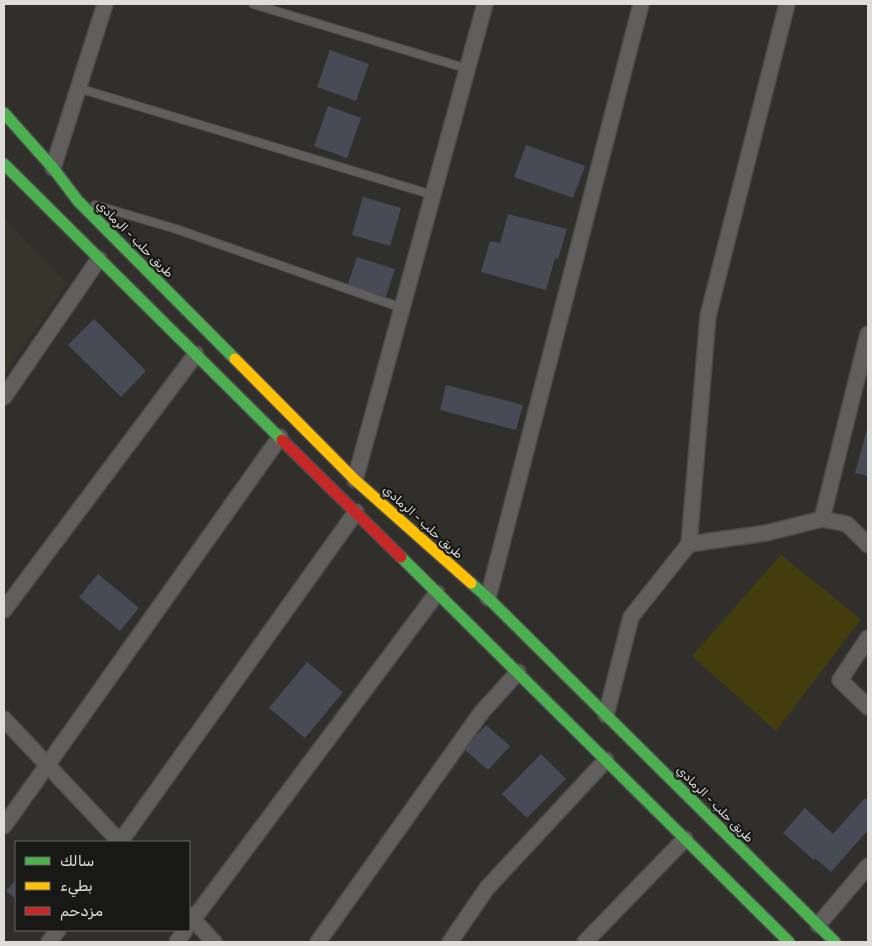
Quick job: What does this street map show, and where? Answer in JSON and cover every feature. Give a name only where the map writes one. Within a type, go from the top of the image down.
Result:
[{"type":"highway","name":"طريق حلب - الرمادي","points":[[4,113],[53,168],[78,201],[355,480],[488,598],[835,942]]},
{"type":"highway","points":[[4,164],[789,942]]},
{"type":"street","points":[[53,168],[104,4]]},
{"type":"street","points":[[355,480],[485,4]]},
{"type":"street","points":[[488,598],[641,4]]},
{"type":"street","points":[[606,715],[631,617],[689,544],[708,316],[787,4]]},
{"type":"street","points":[[4,397],[99,260]]},
{"type":"street","points":[[822,519],[868,334]]},
{"type":"street","points":[[4,610],[196,354]]},
{"type":"street","points":[[4,826],[280,437]]},
{"type":"street","points":[[121,841],[356,512]]},
{"type":"street","points":[[689,544],[766,533],[822,519],[846,524],[868,545]]},
{"type":"street","points":[[190,921],[437,593]]},
{"type":"street","points":[[868,638],[840,680],[868,707]]},
{"type":"street","points":[[318,942],[481,713],[518,672]]},
{"type":"street","points":[[4,719],[119,841]]},
{"type":"street","points":[[450,942],[487,888],[606,760]]},
{"type":"street","points":[[585,942],[685,839]]},
{"type":"street","points":[[818,925],[868,866]]},
{"type":"street","points":[[190,923],[214,942]]},
{"type":"street","points":[[49,942],[57,931]]},
{"type":"street","points":[[177,942],[184,931]]},
{"type":"lane","points":[[253,4],[468,69]]},
{"type":"lane","points":[[78,88],[433,195]]},
{"type":"lane","points":[[78,201],[176,229],[402,308]]},
{"type":"shaded area","points":[[4,218],[67,284],[4,374]]},
{"type":"shaded area","points":[[781,555],[861,619],[776,731],[692,656]]},
{"type":"building","points":[[330,50],[369,64],[356,101],[317,87]]},
{"type":"building","points":[[328,106],[361,118],[347,158],[314,146]]},
{"type":"building","points":[[526,145],[585,166],[573,198],[514,177]]},
{"type":"building","points":[[363,197],[401,208],[390,246],[352,235]]},
{"type":"building","points":[[508,214],[567,229],[558,259],[555,258],[546,290],[481,272],[490,241],[500,243]]},
{"type":"building","points":[[357,257],[395,269],[385,299],[347,287]]},
{"type":"building","points":[[94,319],[146,371],[121,397],[68,345]]},
{"type":"building","points":[[446,385],[523,405],[516,430],[440,410]]},
{"type":"building","points":[[868,426],[868,476],[855,473]]},
{"type":"building","points":[[98,574],[139,608],[120,631],[79,597]]},
{"type":"building","points":[[307,662],[343,692],[305,738],[269,708]]},
{"type":"building","points":[[486,725],[510,746],[488,770],[464,749]]},
{"type":"building","points":[[541,754],[566,779],[527,818],[502,794]]},
{"type":"building","points":[[865,798],[868,801],[868,830],[831,872],[783,833],[805,808],[833,834]]},
{"type":"building","points":[[15,881],[15,898],[6,891]]},
{"type":"traffic: fast","points":[[4,113],[53,168],[78,201],[235,359]]},
{"type":"traffic: fast","points":[[4,164],[282,440]]},
{"type":"traffic: fast","points":[[401,557],[789,942]]},
{"type":"traffic: fast","points":[[471,583],[835,942]]},
{"type":"traffic: slow","points":[[235,359],[355,480],[471,583]]},
{"type":"traffic: jam","points":[[282,440],[401,557]]}]
